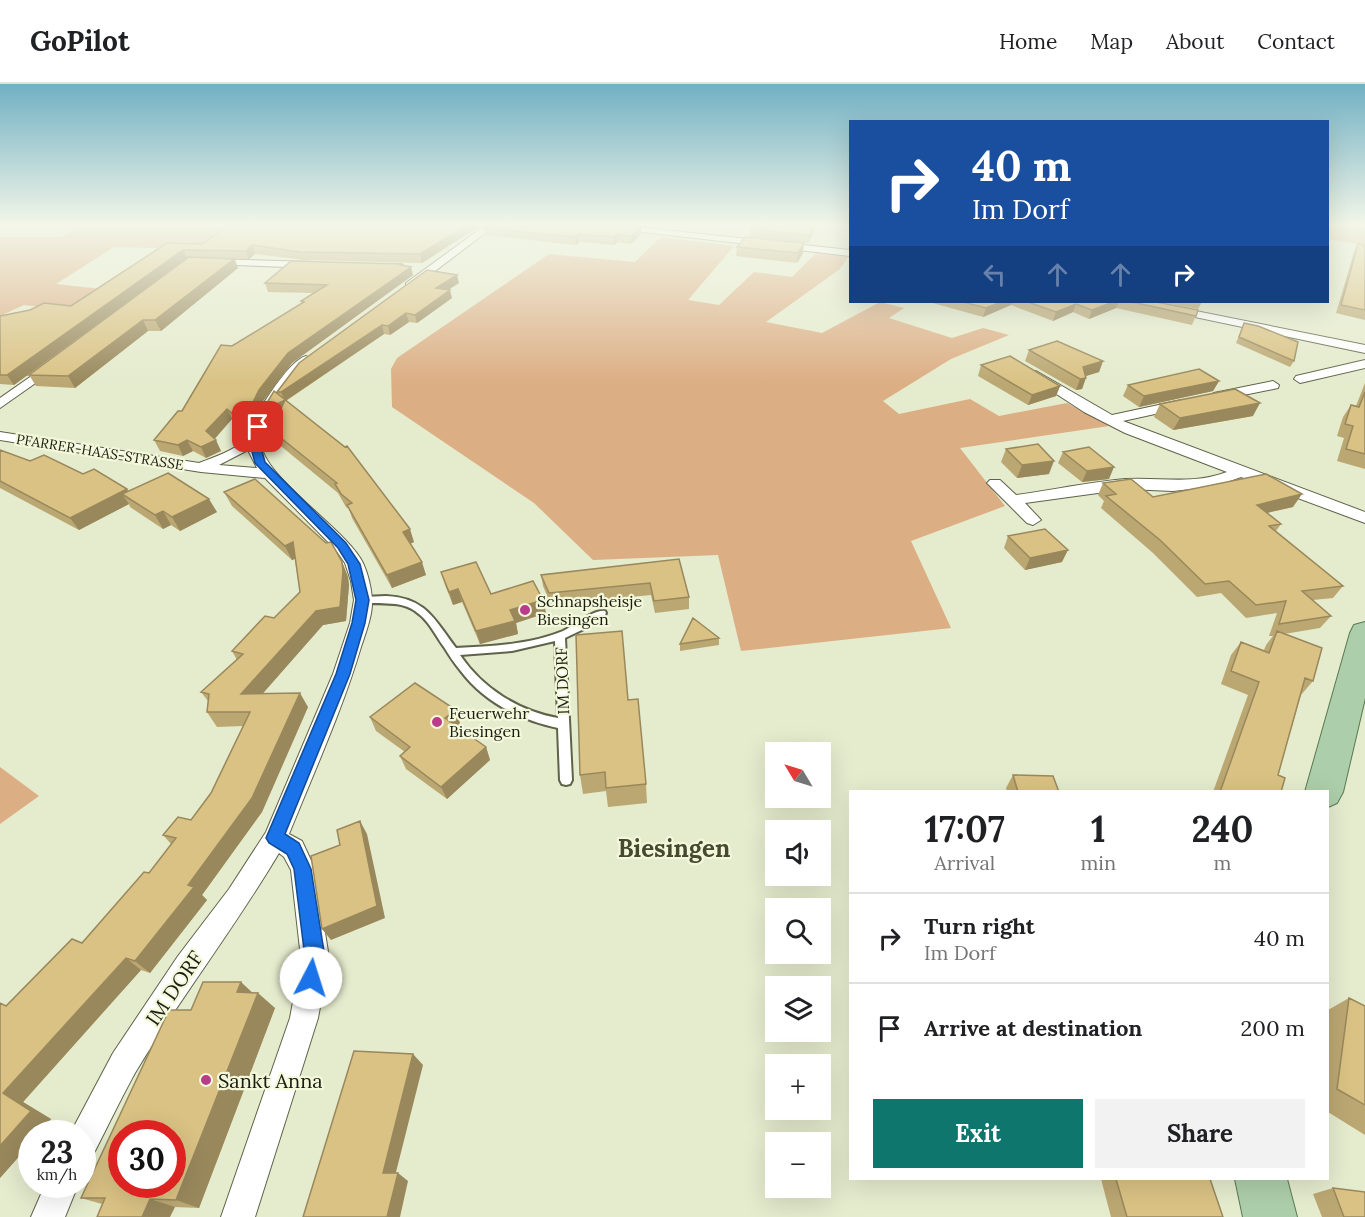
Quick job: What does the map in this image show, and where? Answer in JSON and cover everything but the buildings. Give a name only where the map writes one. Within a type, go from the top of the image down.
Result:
[{"type":"main road","points":[[1325,790],[1365,633]]},
{"type":"main road","points":[[1261,1180],[1270,1217]]},
{"type":"street","points":[[397,294],[420,277]]},
{"type":"street","points":[[1143,303],[1365,349]]},
{"type":"street","points":[[254,440],[258,427],[287,378],[319,351]]},
{"type":"street","points":[[0,404],[67,354]]},
{"type":"street","points":[[1300,379],[1365,364]]},
{"type":"street","points":[[1025,368],[1109,420],[1365,518]]},
{"type":"street","points":[[1109,420],[1273,385]]},
{"type":"street","name":"PFARRER-HAAS-STRASSE","points":[[0,436],[201,468],[269,474]]},
{"type":"street","name":"PFARRER-HAAS-STRASSE","points":[[201,468],[230,455],[254,440]]},
{"type":"street","name":"IM DORF","points":[[95,1120],[124,1064],[188,966],[238,898],[275,838],[343,674],[359,623],[363,600],[354,564],[342,546],[260,463],[254,440]]},
{"type":"street","points":[[1014,500],[1127,484],[1173,486],[1216,481],[1240,472]]},
{"type":"street","points":[[995,483],[1033,520]]},
{"type":"street","points":[[238,1217],[304,1017],[315,958],[303,869],[293,849],[275,838]]},
{"type":"street","points":[[48,1217],[56,1198]]},
{"type":"lane","name":"IM DORF","points":[[363,600],[385,598],[406,601],[422,610],[466,672],[514,711],[537,720],[563,724]]},
{"type":"lane","name":"IM DORF","points":[[453,652],[532,645],[560,638],[586,625],[601,613]]},
{"type":"lane","name":"IM DORF","points":[[560,638],[566,780]]},
{"type":"shaded area","points":[[0,277],[67,277],[56,284],[138,293],[109,314],[24,305],[0,316]]},
{"type":"shaded area","points":[[516,277],[708,277],[688,300],[719,305],[749,277],[829,277],[766,322],[822,333],[878,303],[884,303],[904,308],[889,318],[952,338],[983,328],[1009,335],[951,359],[883,401],[899,414],[970,399],[999,416],[1067,403],[1109,426],[960,448],[1005,506],[911,541],[951,628],[741,651],[718,555],[593,560],[534,503],[392,407],[391,369],[397,358]]},
{"type":"shaded area","points":[[0,767],[39,796],[0,824]]},
{"type":"place","name":"Schnapsheisje Biesingen","points":[[525,610]]},
{"type":"place","name":"Feuerwehr Biesingen","points":[[437,722]]},
{"type":"place","name":"Sankt Anna","points":[[206,1080]]},
{"type":"district","name":"Biesingen","points":[[674,848]]},
{"type":"route","points":[[258,427],[254,440],[260,463],[342,546],[354,564],[363,600],[359,623],[343,674],[275,838],[293,849],[303,869],[315,958],[311,978]]}]
